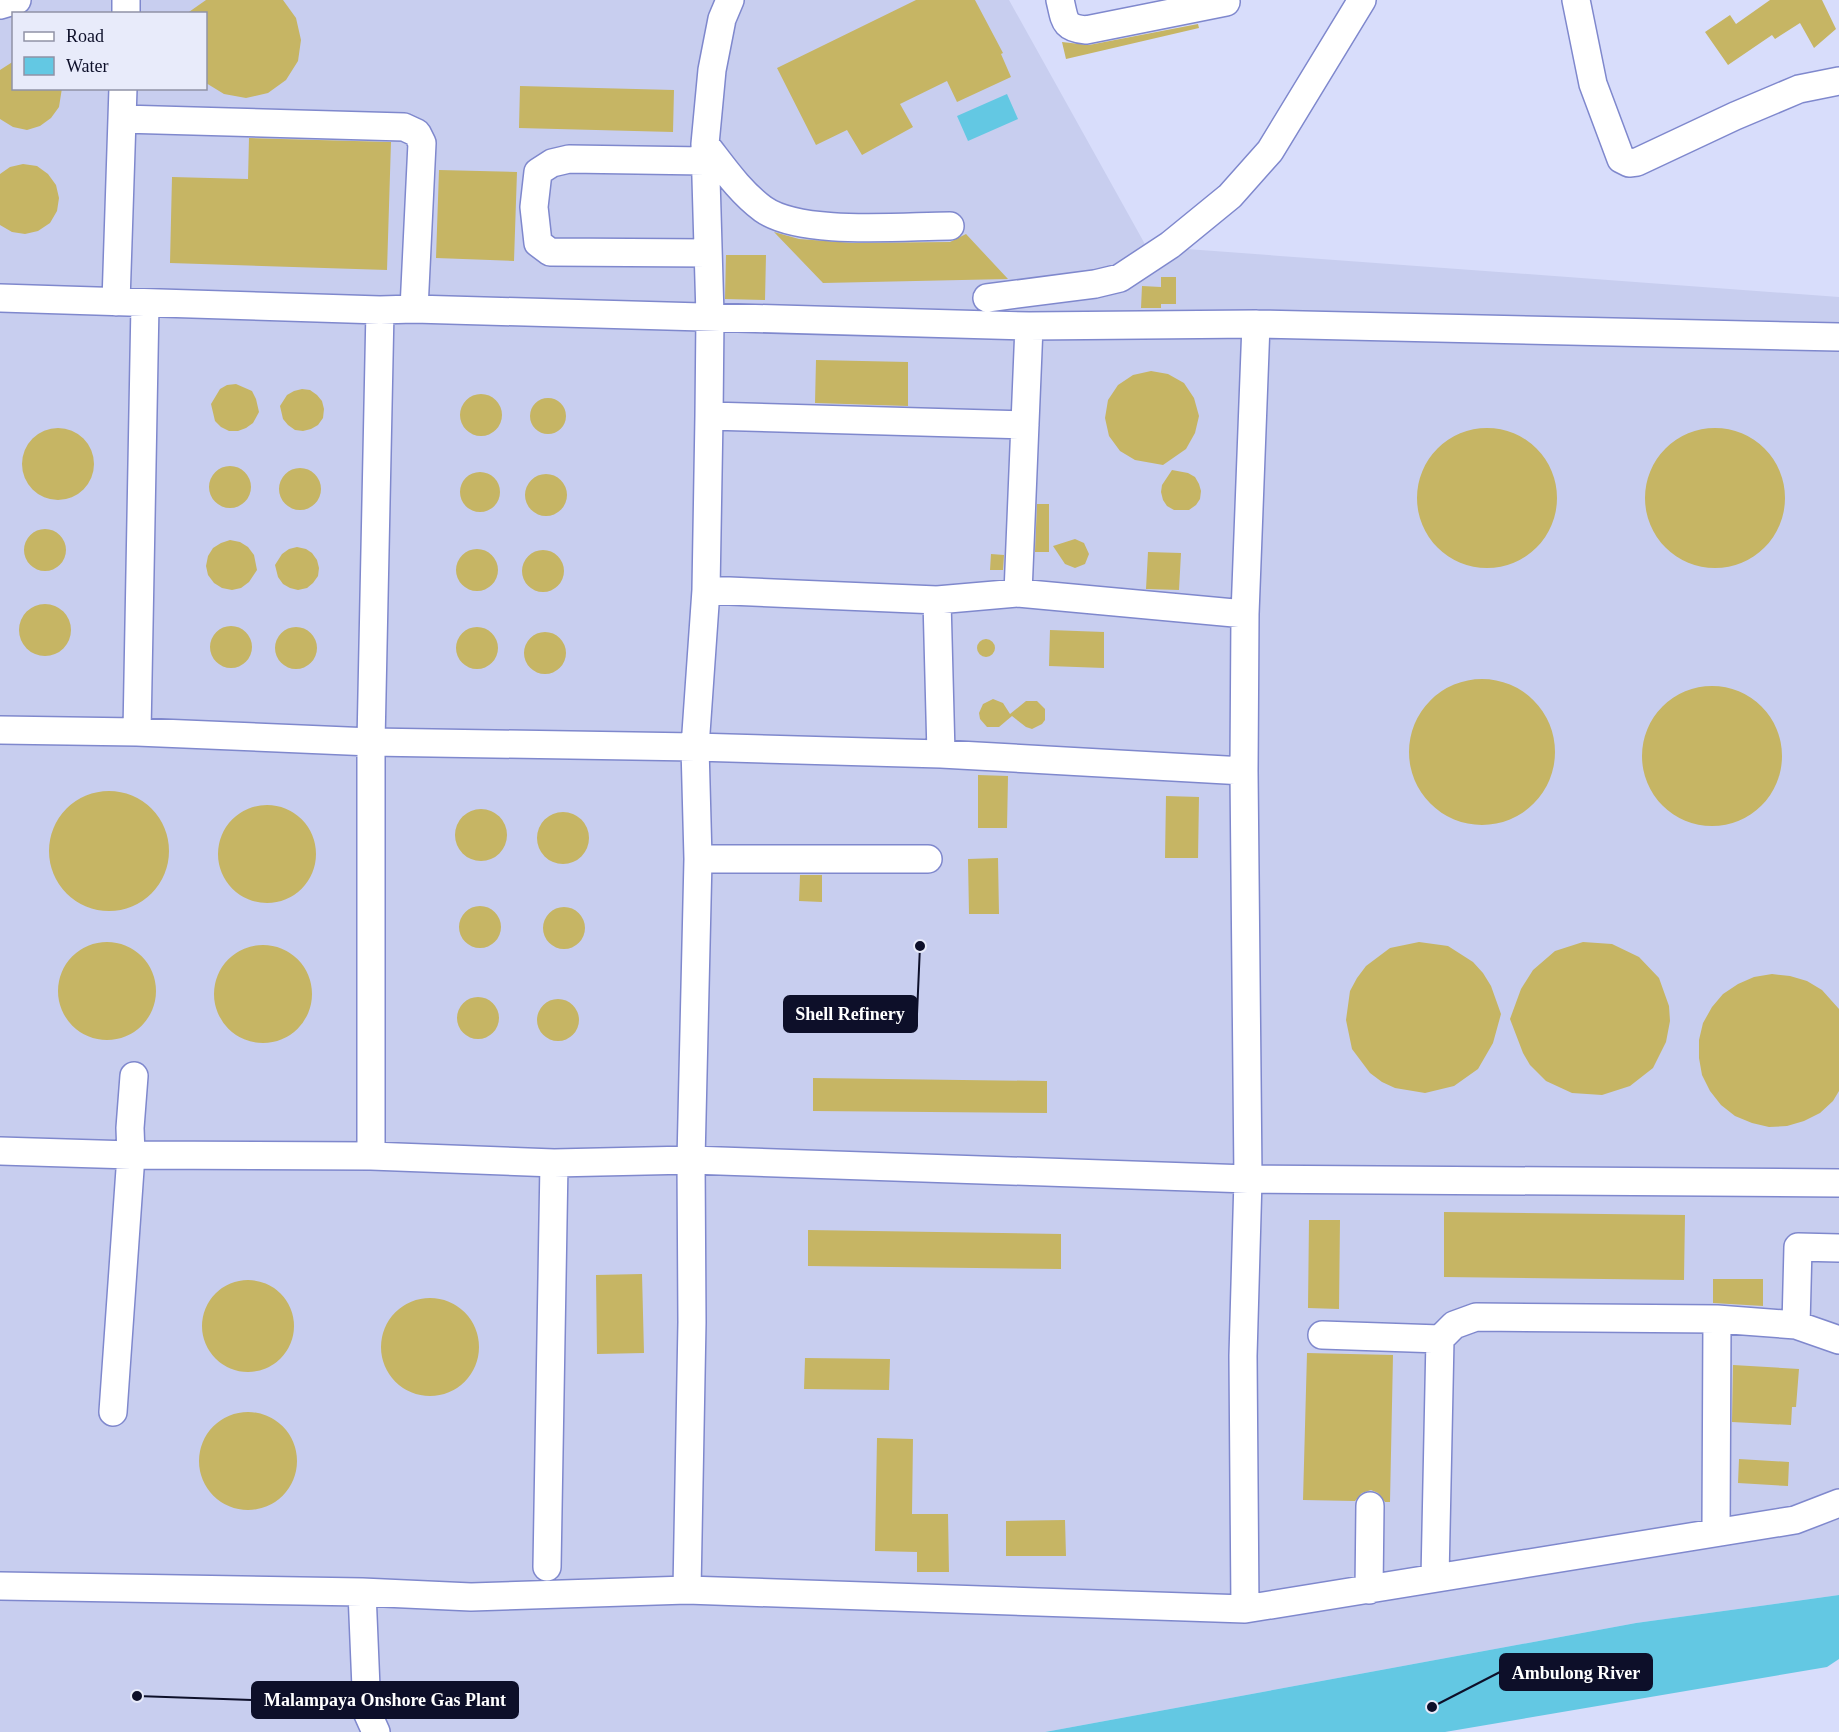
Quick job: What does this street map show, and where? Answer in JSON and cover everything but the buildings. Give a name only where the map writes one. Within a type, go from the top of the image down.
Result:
[{"type":"lane","points":[[0,5],[17,0]]},
{"type":"lane","points":[[687,1590],[692,1322],[691,1160],[698,859],[695,747],[706,590],[709,416],[710,316],[705,152],[712,70],[722,19],[730,0]]},
{"type":"lane","points":[[1060,0],[1065,23],[1071,29],[1086,30],[1226,2]]},
{"type":"lane","points":[[987,298],[1095,284],[1120,278],[1170,245],[1230,196],[1270,151],[1362,0]]},
{"type":"lane","points":[[1576,0],[1593,84],[1621,159],[1629,163],[1637,162],[1734,116],[1799,89],[1839,81]]},
{"type":"lane","points":[[116,302],[123,90]]},
{"type":"lane","points":[[122,119],[404,127],[417,132],[422,143],[414,309]]},
{"type":"lane","points":[[708,253],[550,252],[538,243],[534,207],[538,172],[552,163],[569,159],[705,152],[738,187],[765,210],[787,221],[825,227],[950,226]]},
{"type":"lane","points":[[0,298],[145,304],[710,316],[1029,326],[1256,324],[1839,337]]},
{"type":"lane","points":[[137,732],[145,304]]},
{"type":"lane","points":[[371,1156],[371,742],[380,310]]},
{"type":"lane","points":[[1245,1610],[1244,1356],[1248,1179],[1244,771],[1245,614],[1256,324]]},
{"type":"lane","points":[[1018,593],[1029,326]]},
{"type":"lane","points":[[709,416],[1025,425]]},
{"type":"lane","points":[[706,590],[937,600],[1018,593],[1245,614]]},
{"type":"lane","points":[[937,600],[941,754]]},
{"type":"lane","points":[[0,730],[137,732],[371,742],[695,747],[941,754],[1244,771]]},
{"type":"lane","points":[[698,859],[928,859]]},
{"type":"lane","points":[[113,1412],[131,1155],[130,1128],[134,1076]]},
{"type":"lane","points":[[0,1151],[131,1155],[371,1156],[554,1163],[691,1160],[1248,1179],[1839,1183]]},
{"type":"lane","points":[[548,1567],[554,1163]]},
{"type":"lane","points":[[1797,1325],[1798,1247],[1839,1248]]},
{"type":"lane","points":[[1435,1578],[1440,1340],[1454,1325],[1476,1317],[1717,1319],[1797,1325],[1839,1340]]},
{"type":"lane","points":[[1716,1532],[1717,1319]]},
{"type":"lane","points":[[1322,1335],[1440,1340]]},
{"type":"lane","points":[[0,1586],[362,1592],[471,1598],[687,1590],[1245,1610],[1795,1520],[1839,1503]]},
{"type":"lane","points":[[1369,1590],[1370,1506]]},
{"type":"lane","points":[[362,1592],[367,1712],[376,1732]]},
{"type":"shaded area","points":[[0,0],[1009,0],[1146,246],[1839,297],[1839,1595],[1636,1623],[1045,1732],[0,1732]]},
{"type":"water","points":[[1007,94],[1018,119],[968,141],[957,116]]},
{"type":"water","points":[[1839,1595],[1839,1659],[1827,1667],[1445,1732],[1045,1732],[1636,1623]]},
{"type":"place","name":"Shell Refinery","points":[[920,946]]},
{"type":"place","name":"Malampaya Onshore Gas Plant","points":[[137,1696]]},
{"type":"place","name":"Ambulong River","points":[[1432,1707]]}]
